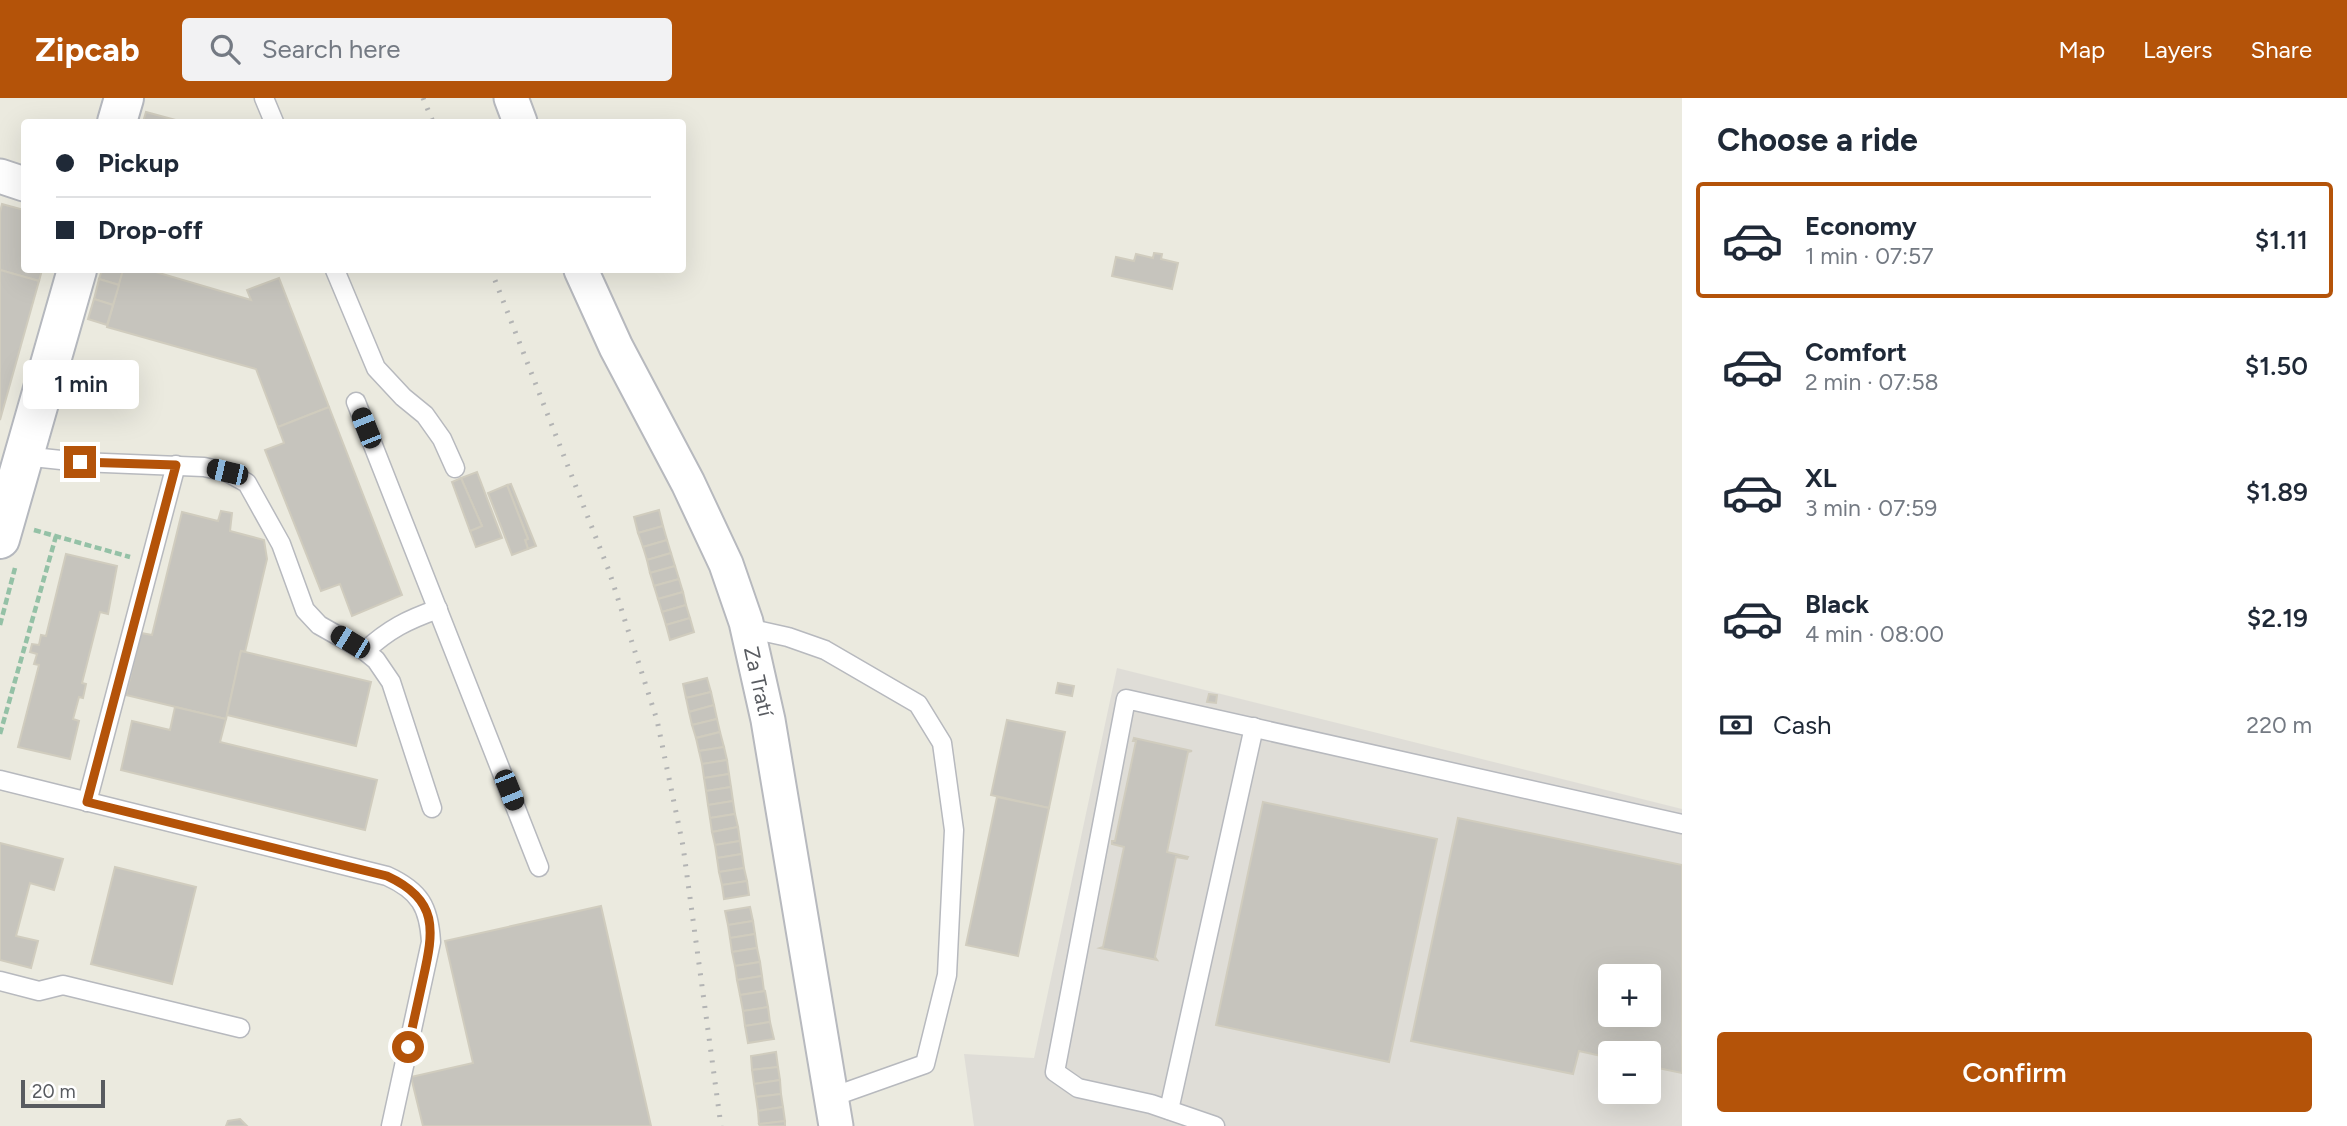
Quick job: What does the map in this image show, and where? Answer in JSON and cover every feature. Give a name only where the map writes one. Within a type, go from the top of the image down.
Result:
[{"type":"street","points":[[118,119],[124,98]]},
{"type":"street","points":[[511,98],[519,119]]},
{"type":"street","points":[[0,176],[21,183]]},
{"type":"street","points":[[14,544],[23,456],[76,273]]},
{"type":"street","name":"Za Tratí","points":[[582,273],[616,347],[688,483],[726,564],[747,628],[768,720],[834,1111]]},
{"type":"lane","points":[[264,98],[273,119]]},
{"type":"lane","points":[[336,273],[376,368],[403,397],[425,415],[442,439],[455,468]]},
{"type":"lane","points":[[356,402],[539,867]]},
{"type":"lane","points":[[23,456],[80,462],[204,467],[227,472],[247,483],[281,544],[305,610],[319,625],[376,660],[391,682],[432,808]]},
{"type":"lane","points":[[87,802],[176,465]]},
{"type":"lane","points":[[365,651],[404,621],[438,609]]},
{"type":"lane","points":[[747,628],[825,649],[918,704],[942,743],[954,830],[947,975],[925,1064],[834,1111]]},
{"type":"lane","points":[[1216,1126],[1151,1104],[1078,1088],[1055,1072],[1126,699],[1682,824]]},
{"type":"lane","points":[[1169,1110],[1254,727]]},
{"type":"lane","points":[[0,780],[387,876],[405,884],[422,901],[430,919],[431,943],[391,1126]]},
{"type":"lane","points":[[0,981],[39,991],[63,985],[240,1028]]},
{"type":"path","points":[[0,734],[56,536]]},
{"type":"path","points":[[0,625],[14,544],[56,536],[88,543],[150,563]]},
{"type":"shaded area","points":[[1117,668],[1682,809],[1682,1126],[974,1126],[964,1054],[1034,1058]]},
{"type":"building","points":[[146,112],[172,119],[144,119]]},
{"type":"building","points":[[2,204],[21,209],[21,273],[41,273],[39,281],[0,270]]},
{"type":"building","points":[[1154,253],[1162,254],[1161,259],[1178,263],[1172,289],[1112,276],[1116,257],[1134,261],[1136,254],[1153,258]]},
{"type":"building","points":[[0,270],[39,281],[0,420]]},
{"type":"building","points":[[101,273],[122,273],[119,285],[99,279]]},
{"type":"building","points":[[122,273],[159,273],[251,300],[247,290],[279,278],[329,407],[278,427],[256,369],[107,327]]},
{"type":"building","points":[[99,279],[119,285],[113,305],[94,299]]},
{"type":"building","points":[[94,299],[113,305],[107,325],[88,319]]},
{"type":"building","points":[[329,407],[402,595],[352,616],[340,584],[321,591],[265,450],[284,443],[278,427]]},
{"type":"building","points":[[477,472],[502,538],[476,547],[470,531],[482,526],[461,478]]},
{"type":"building","points":[[461,478],[482,526],[470,531],[452,482]]},
{"type":"building","points":[[511,484],[536,546],[528,549],[525,540],[528,539],[507,485]]},
{"type":"building","points":[[507,485],[528,539],[525,540],[528,549],[512,555],[488,493]]},
{"type":"building","points":[[659,510],[663,526],[638,533],[634,517]]},
{"type":"building","points":[[221,511],[232,513],[230,531],[264,540],[267,559],[245,652],[241,651],[226,719],[126,695],[141,633],[152,635],[182,512],[218,521]]},
{"type":"building","points":[[663,526],[667,540],[643,547],[638,533]]},
{"type":"building","points":[[667,540],[671,553],[647,560],[643,547]]},
{"type":"building","points":[[671,553],[675,566],[650,573],[647,560]]},
{"type":"building","points":[[66,554],[117,566],[108,614],[100,612],[82,683],[86,684],[83,698],[79,697],[73,719],[79,721],[70,759],[18,747],[39,665],[34,664],[37,654],[30,652],[32,644],[39,645],[41,635],[46,636]]},
{"type":"building","points":[[675,566],[679,579],[654,586],[650,573]]},
{"type":"building","points":[[679,579],[683,592],[658,599],[654,586]]},
{"type":"building","points":[[683,592],[686,605],[662,612],[658,599]]},
{"type":"building","points":[[686,605],[690,618],[666,625],[662,612]]},
{"type":"building","points":[[690,618],[694,632],[670,640],[666,625]]},
{"type":"building","points":[[241,651],[371,682],[356,746],[227,715]]},
{"type":"building","points":[[707,678],[711,692],[686,698],[683,684]]},
{"type":"building","points":[[1058,683],[1074,686],[1072,696],[1056,693]]},
{"type":"building","points":[[711,692],[714,705],[689,712],[686,698]]},
{"type":"building","points":[[1209,694],[1217,695],[1216,703],[1207,702]]},
{"type":"building","points":[[714,705],[717,719],[692,725],[689,712]]},
{"type":"building","points":[[175,707],[226,719],[220,742],[377,780],[365,830],[121,770],[132,721],[170,730]]},
{"type":"building","points":[[717,719],[720,732],[696,738],[692,725]]},
{"type":"building","points":[[1007,720],[1065,732],[1049,808],[991,795]]},
{"type":"building","points":[[720,732],[724,747],[699,751],[696,738]]},
{"type":"building","points":[[1134,738],[1192,751],[1188,752],[1167,852],[1188,857],[1176,857],[1155,957],[1157,960],[1100,948],[1103,947],[1124,847],[1112,844],[1112,841],[1115,841],[1136,741],[1133,741]]},
{"type":"building","points":[[724,747],[727,760],[702,764],[699,751]]},
{"type":"building","points":[[727,760],[729,774],[704,778],[702,764]]},
{"type":"building","points":[[729,774],[731,787],[706,791],[704,778]]},
{"type":"building","points":[[731,787],[733,801],[708,805],[706,791]]},
{"type":"building","points":[[997,797],[1049,808],[1018,956],[966,945]]},
{"type":"building","points":[[733,801],[735,814],[710,818],[708,805]]},
{"type":"building","points":[[1263,802],[1437,839],[1389,1062],[1216,1025]]},
{"type":"building","points":[[735,814],[738,827],[712,832],[710,818]]},
{"type":"building","points":[[1458,818],[1682,865],[1682,1073],[1661,1069],[1661,1041],[1598,1041],[1598,1055],[1579,1051],[1573,1074],[1411,1041]]},
{"type":"building","points":[[738,827],[740,841],[715,845],[712,832]]},
{"type":"building","points":[[740,841],[742,854],[717,858],[715,845]]},
{"type":"building","points":[[0,843],[63,859],[54,890],[30,883],[16,936],[38,941],[31,968],[0,960]]},
{"type":"building","points":[[742,854],[744,868],[719,872],[717,858]]},
{"type":"building","points":[[115,867],[196,887],[172,984],[91,964]]},
{"type":"building","points":[[744,868],[747,881],[722,885],[719,872]]},
{"type":"building","points":[[747,881],[749,895],[724,899],[722,885]]},
{"type":"building","points":[[601,906],[651,1126],[423,1126],[411,1077],[473,1063],[445,941]]},
{"type":"building","points":[[750,907],[753,921],[728,925],[725,911]]},
{"type":"building","points":[[753,921],[755,934],[730,938],[728,925]]},
{"type":"building","points":[[755,934],[757,948],[732,952],[730,938]]},
{"type":"building","points":[[757,948],[760,962],[735,966],[732,952]]},
{"type":"building","points":[[760,962],[762,976],[737,980],[735,966]]},
{"type":"building","points":[[762,976],[764,991],[740,995],[737,980]]},
{"type":"building","points":[[765,991],[768,1007],[743,1011],[740,995]]},
{"type":"building","points":[[768,1007],[770,1022],[745,1026],[743,1011]]},
{"type":"building","points":[[770,1022],[774,1039],[748,1043],[745,1026]]},
{"type":"building","points":[[776,1052],[778,1067],[752,1070],[751,1056]]},
{"type":"building","points":[[778,1067],[780,1080],[754,1084],[752,1070]]},
{"type":"building","points":[[780,1080],[781,1094],[756,1097],[754,1084]]},
{"type":"building","points":[[781,1094],[783,1107],[758,1111],[756,1097]]},
{"type":"building","points":[[783,1107],[785,1121],[759,1124],[758,1111]]},
{"type":"building","points":[[240,1119],[247,1126],[226,1126],[228,1121]]},
{"type":"building","points":[[785,1121],[785,1126],[759,1124]]},
{"type":"railway","points":[[423,98],[432,119]]},
{"type":"railway","points":[[492,273],[609,571],[657,720],[683,846],[721,1126]]},
{"type":"route","points":[[80,462],[176,465],[87,802],[387,876],[405,884],[422,901],[430,919],[431,943],[408,1047]]}]
